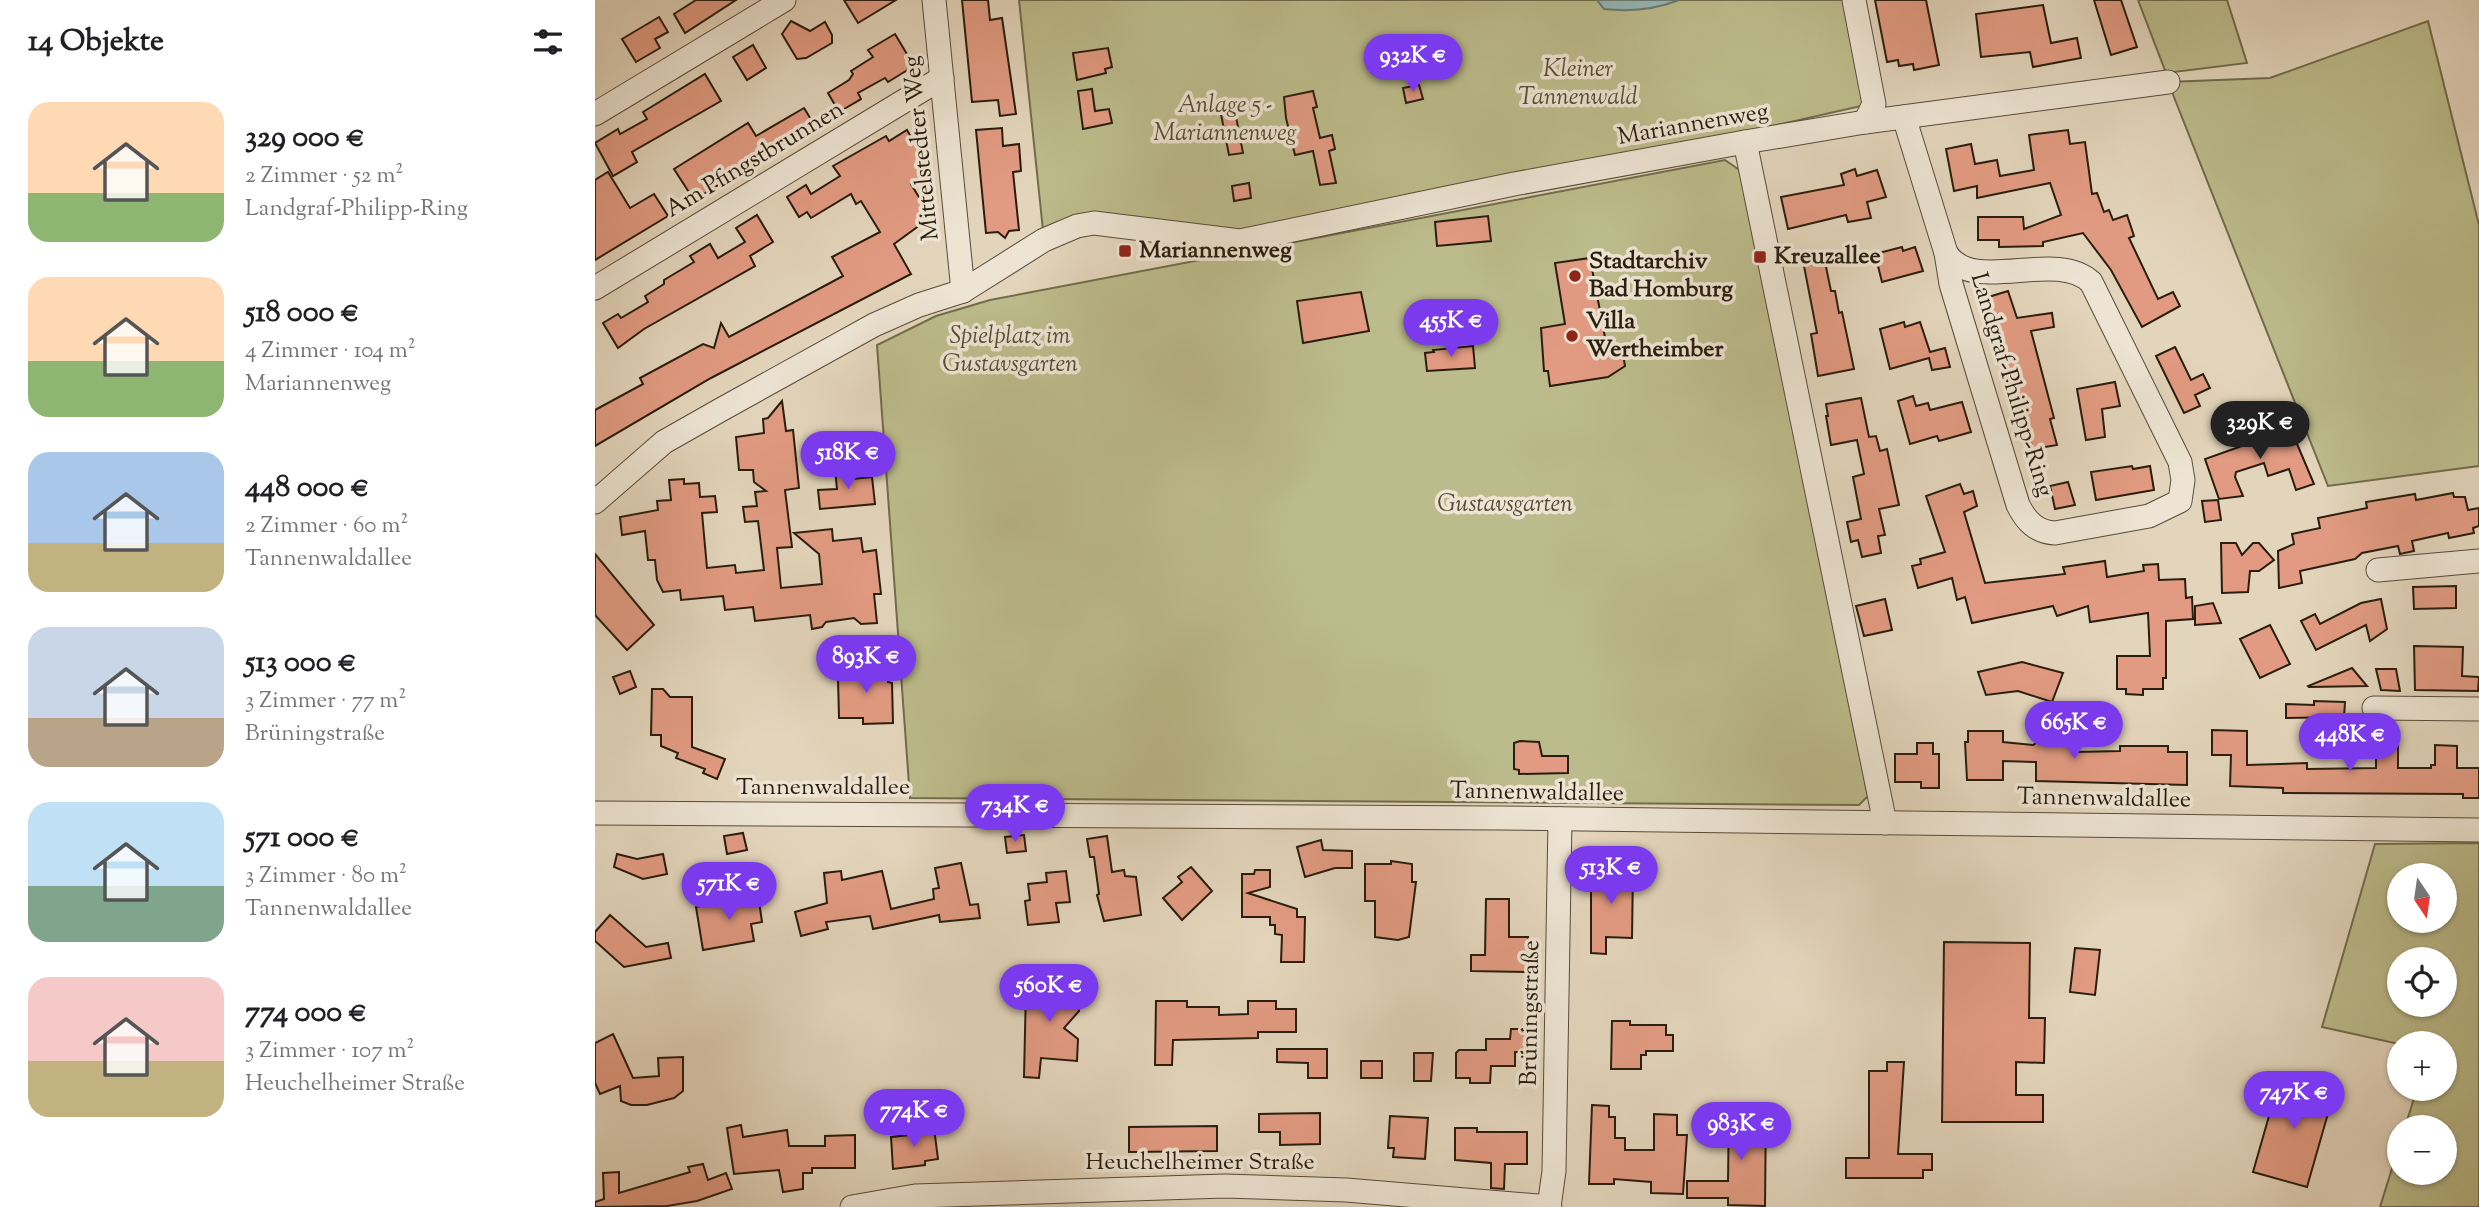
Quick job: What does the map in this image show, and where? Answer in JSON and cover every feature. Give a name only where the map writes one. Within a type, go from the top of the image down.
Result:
[{"type":"street","points":[[595,114],[784,0]]},
{"type":"street","name":"Mittelstedter Weg","points":[[934,0],[963,291]]},
{"type":"street","points":[[1854,0],[1874,104],[1865,122]]},
{"type":"street","name":"Am Pfingstbrunnen","points":[[595,288],[942,78]]},
{"type":"street","name":"Mariannenweg","points":[[595,502],[664,442],[874,325],[919,305],[963,291],[1022,253],[1077,226],[1094,223],[1240,241],[1514,184],[1745,142],[1865,122],[2168,82]]},
{"type":"street","name":"Landgraf-Philipp-Ring","points":[[1904,117],[1946,253],[1951,284],[2018,505],[2026,520],[2041,530],[2055,534],[2150,516],[2171,508],[2180,500],[2183,480],[2180,462],[2091,282],[2068,270],[1971,271],[1953,264],[1946,253]]},
{"type":"street","points":[[1745,142],[1885,823]]},
{"type":"street","points":[[2378,570],[2479,561]]},
{"type":"street","points":[[2374,708],[2479,709]]},
{"type":"street","name":"Tannenwaldallee","points":[[595,813],[1560,819],[2479,830]]},
{"type":"street","name":"Brüningstraße","points":[[1549,1207],[1554,1171],[1560,819]]},
{"type":"street","name":"Heuchelheimer Straße","points":[[852,1207],[915,1196],[1004,1199],[1225,1186],[1344,1198],[1549,1207]]},
{"type":"green space","name":"Anlage 5 - Mariannenweg","points":[[1019,0],[1849,0],[1870,104],[1514,184],[1240,241],[1094,223],[1044,240]]},
{"type":"green space","points":[[2138,0],[2227,0],[2247,63],[2166,73]]},
{"type":"green space","points":[[2428,21],[2479,225],[2479,466],[2328,486],[2168,82],[2270,78]]},
{"type":"green space","name":"Gustavsgarten","points":[[1725,160],[1741,171],[1868,796],[1859,805],[910,798],[877,345],[936,316],[990,300]]},
{"type":"green space","points":[[2479,843],[2479,1207],[2380,1207],[2387,1185],[2457,1185],[2457,1115],[2409,1115],[2413,1101],[2457,1101],[2457,1031],[2387,1031],[2387,1041],[2322,1027],[2375,844]]},
{"type":"water","points":[[1597,0],[1679,0],[1651,8],[1624,10],[1604,9]]},
{"type":"building","points":[[696,0],[736,0],[685,33],[674,14]]},
{"type":"building","points":[[844,0],[896,0],[858,23]]},
{"type":"building","points":[[962,0],[988,0],[990,20],[1002,18],[1016,114],[1000,116],[998,100],[972,102]]},
{"type":"building","points":[[1875,0],[1926,0],[1939,65],[1914,70],[1913,64],[1899,66],[1898,60],[1887,62]]},
{"type":"building","points":[[2094,0],[2121,0],[2137,47],[2111,55]]},
{"type":"building","points":[[2043,5],[2051,43],[2077,38],[2081,58],[2033,67],[2030,52],[1981,57],[1976,14]]},
{"type":"building","points":[[659,17],[668,32],[655,39],[660,48],[636,62],[622,39]]},
{"type":"building","points":[[791,21],[810,31],[825,22],[832,35],[832,43],[806,58],[797,59],[782,34]]},
{"type":"building","points":[[895,34],[914,66],[888,82],[885,78],[858,93],[861,99],[839,112],[828,93],[849,80],[853,74],[851,71],[873,57],[868,50]]},
{"type":"building","points":[[753,45],[766,68],[747,80],[733,57]]},
{"type":"building","points":[[1108,48],[1112,67],[1105,69],[1106,73],[1077,80],[1073,53]]},
{"type":"building","points":[[705,74],[721,101],[632,152],[637,162],[613,176],[595,143],[618,129],[620,134],[647,119],[643,112]]},
{"type":"building","points":[[1419,85],[1423,99],[1406,103],[1403,88]]},
{"type":"building","points":[[1092,89],[1095,111],[1109,109],[1112,123],[1083,129],[1078,91]]},
{"type":"building","points":[[1313,91],[1317,107],[1313,108],[1320,138],[1332,135],[1335,149],[1329,151],[1336,183],[1320,185],[1313,151],[1295,155],[1284,97]]},
{"type":"building","points":[[1233,101],[1243,153],[1229,155],[1219,104]]},
{"type":"building","points":[[804,108],[815,126],[694,200],[674,169],[748,123],[756,136]]},
{"type":"building","points":[[1002,128],[1003,146],[1019,144],[1021,171],[1013,172],[1019,230],[1009,231],[1005,238],[998,232],[986,233],[976,130]]},
{"type":"building","points":[[907,130],[924,159],[917,164],[925,176],[911,184],[931,217],[894,244],[911,274],[711,378],[595,446],[595,410],[643,384],[640,378],[703,344],[714,348],[721,323],[729,337],[843,276],[832,257],[880,232],[861,201],[856,204],[851,194],[811,218],[807,212],[799,217],[787,197],[806,185],[811,194],[840,176],[833,166],[886,136],[889,141]]},
{"type":"building","points":[[2068,130],[2070,144],[2085,142],[2092,194],[2097,193],[2104,212],[2109,210],[2113,220],[2127,215],[2134,236],[2129,238],[2158,299],[2173,292],[2180,306],[2142,327],[2111,270],[2083,233],[2043,242],[2043,246],[1999,247],[1999,240],[1978,240],[1978,217],[2023,217],[2024,229],[2061,215],[2050,183],[1977,198],[1977,186],[1954,191],[1946,149],[1971,144],[1975,164],[1997,160],[2000,176],[2034,170],[2029,135]]},
{"type":"building","points":[[1855,169],[1857,176],[1877,170],[1886,197],[1867,202],[1871,218],[1848,222],[1846,215],[1788,229],[1781,197],[1844,185],[1841,174]]},
{"type":"building","points":[[608,172],[630,208],[654,194],[668,216],[595,260],[595,180]]},
{"type":"building","points":[[1249,183],[1251,198],[1234,201],[1232,186]]},
{"type":"building","points":[[757,215],[773,242],[750,256],[755,266],[644,329],[618,348],[603,323],[618,314],[621,318],[648,302],[645,296],[664,284],[664,280],[694,262],[690,256],[710,244],[718,258],[745,242],[736,228]]},
{"type":"building","points":[[1488,216],[1491,241],[1437,246],[1435,222]]},
{"type":"building","points":[[1902,247],[1903,251],[1915,247],[1923,271],[1882,282],[1875,254]]},
{"type":"building","name":"Villa Wertheimber","points":[[1590,258],[1607,348],[1623,354],[1625,366],[1608,377],[1550,386],[1548,371],[1544,371],[1541,328],[1565,324],[1555,263]]},
{"type":"building","points":[[1825,262],[1831,291],[1835,291],[1839,313],[1842,312],[1854,369],[1818,376],[1811,334],[1817,333],[1804,266]]},
{"type":"building","points":[[2008,291],[2017,318],[2052,313],[2054,327],[2031,331],[2054,418],[2050,419],[2057,445],[2033,449],[2026,426],[2021,427],[1982,299]]},
{"type":"building","points":[[1361,292],[1369,331],[1303,343],[1297,301]]},
{"type":"building","points":[[1904,322],[1905,327],[1920,322],[1930,352],[1945,348],[1950,367],[1932,370],[1929,358],[1890,369],[1880,329]]},
{"type":"building","points":[[1473,346],[1475,368],[1427,371],[1425,353]]},
{"type":"building","points":[[2175,347],[2191,380],[2203,374],[2210,388],[2195,395],[2200,406],[2184,413],[2156,356]]},
{"type":"building","points":[[2115,382],[2120,406],[2102,409],[2105,437],[2086,440],[2077,389]]},
{"type":"building","points":[[1913,396],[1916,406],[1928,403],[1930,410],[1962,402],[1971,432],[1939,441],[1937,436],[1910,444],[1898,401]]},
{"type":"building","points":[[1861,398],[1869,437],[1876,436],[1880,451],[1887,449],[1899,505],[1879,509],[1885,535],[1878,536],[1881,553],[1862,557],[1858,540],[1851,542],[1847,522],[1861,519],[1853,477],[1864,474],[1857,440],[1831,445],[1826,416],[1826,404]]},
{"type":"building","points":[[782,401],[786,431],[793,430],[799,488],[785,490],[792,547],[777,548],[781,588],[822,584],[819,554],[794,533],[832,529],[833,541],[861,538],[863,552],[876,550],[881,594],[874,594],[877,623],[861,624],[854,618],[826,622],[822,627],[812,629],[810,615],[755,621],[753,607],[725,610],[723,596],[681,600],[680,590],[663,592],[657,580],[655,560],[648,560],[645,531],[622,535],[620,517],[658,510],[657,501],[671,500],[669,480],[684,479],[684,484],[699,483],[700,497],[715,496],[717,512],[702,513],[707,568],[735,565],[736,573],[764,570],[758,521],[745,522],[743,507],[757,506],[755,492],[766,491],[754,482],[753,470],[739,470],[736,437],[764,433],[763,419],[768,418]]},
{"type":"building","points":[[2289,425],[2314,484],[2296,490],[2289,469],[2268,476],[2264,463],[2236,472],[2235,477],[2243,496],[2219,499],[2205,459],[2253,442],[2251,435]]},
{"type":"building","points":[[2132,466],[2133,469],[2150,466],[2154,490],[2096,500],[2091,472]]},
{"type":"building","points":[[852,468],[853,479],[872,477],[875,504],[820,509],[818,490],[837,489],[835,469]]},
{"type":"building","points":[[2068,482],[2075,505],[2055,509],[2050,486]]},
{"type":"building","points":[[1960,484],[1964,494],[1973,491],[1977,506],[1964,512],[1985,583],[2065,574],[2063,567],[2105,561],[2107,577],[2144,571],[2143,565],[2158,564],[2159,580],[2185,579],[2186,598],[2192,597],[2193,619],[2166,621],[2166,678],[2163,678],[2163,689],[2143,689],[2143,695],[2126,694],[2126,689],[2117,689],[2117,656],[2150,656],[2148,613],[2090,622],[2088,606],[2057,616],[2053,606],[1972,623],[1965,597],[1957,600],[1952,578],[1918,588],[1912,566],[1921,564],[1920,559],[1945,552],[1926,496]]},
{"type":"building","points":[[2453,493],[2454,497],[2465,497],[2468,510],[2479,508],[2479,526],[2473,528],[2474,533],[2449,538],[2448,533],[2412,541],[2414,551],[2400,554],[2398,546],[2362,553],[2355,559],[2300,571],[2302,583],[2279,588],[2278,551],[2294,544],[2292,534],[2320,528],[2318,518],[2367,508],[2366,502],[2415,494],[2416,500]]},
{"type":"building","points":[[2218,500],[2221,520],[2205,522],[2202,501]]},
{"type":"building","points":[[2221,543],[2236,543],[2242,555],[2253,543],[2259,543],[2274,560],[2259,571],[2250,571],[2248,592],[2222,593]]},
{"type":"building","points":[[595,554],[654,625],[627,650],[595,615]]},
{"type":"building","points":[[2456,586],[2456,608],[2414,609],[2413,587]]},
{"type":"building","points":[[1885,599],[1892,630],[1864,636],[1856,606]]},
{"type":"building","points":[[2381,599],[2387,629],[2370,641],[2366,625],[2316,650],[2301,621],[2315,614],[2320,624],[2361,603]]},
{"type":"building","points":[[2213,603],[2221,623],[2195,625],[2195,606]]},
{"type":"building","points":[[2270,625],[2290,664],[2260,678],[2240,639]]},
{"type":"building","points":[[2414,646],[2463,647],[2462,676],[2479,677],[2478,691],[2415,690]]},
{"type":"building","points":[[2022,662],[2063,673],[2052,702],[2018,691],[1986,695],[1978,672]]},
{"type":"building","points":[[870,665],[869,668],[888,667],[888,682],[892,683],[893,723],[863,724],[863,718],[839,718],[838,679],[848,679],[848,666]]},
{"type":"building","points":[[2352,668],[2367,686],[2308,686]]},
{"type":"building","points":[[2376,669],[2396,669],[2400,691],[2381,690]]},
{"type":"building","points":[[630,671],[636,687],[620,694],[613,677]]},
{"type":"building","points":[[652,689],[663,689],[670,697],[692,697],[692,747],[725,759],[717,779],[703,773],[705,769],[676,758],[678,753],[661,746],[661,735],[651,735]]},
{"type":"building","points":[[2314,701],[2345,702],[2344,717],[2286,718],[2286,704],[2314,705]]},
{"type":"building","points":[[2212,730],[2247,731],[2247,765],[2307,763],[2307,769],[2376,768],[2376,745],[2398,746],[2398,768],[2431,768],[2431,765],[2435,765],[2435,745],[2457,746],[2457,768],[2479,768],[2479,798],[2463,798],[2463,794],[2283,793],[2283,788],[2230,786],[2231,755],[2212,755]]},
{"type":"building","points":[[1968,731],[2003,731],[2003,742],[2033,745],[2036,743],[2036,731],[2072,731],[2075,752],[2120,751],[2120,746],[2168,746],[2168,752],[2187,752],[2187,785],[2036,781],[2036,762],[2003,761],[2003,780],[1967,780],[1965,742],[1968,742]]},
{"type":"building","points":[[1539,742],[1542,756],[1568,756],[1568,773],[1519,774],[1519,770],[1514,769],[1514,743]]},
{"type":"building","points":[[1917,743],[1933,743],[1933,754],[1939,754],[1939,788],[1921,788],[1921,782],[1895,782],[1895,754],[1917,754]]},
{"type":"building","points":[[743,833],[747,850],[727,854],[724,836]]},
{"type":"building","points":[[1024,835],[1026,851],[1007,853],[1005,837]]},
{"type":"building","points":[[1107,836],[1112,872],[1124,870],[1125,876],[1136,877],[1141,915],[1104,921],[1097,895],[1094,857],[1090,857],[1087,839]]},
{"type":"building","points":[[1321,840],[1323,850],[1352,851],[1352,868],[1335,868],[1305,877],[1297,847]]},
{"type":"building","points":[[617,854],[637,859],[663,854],[667,874],[643,879],[614,867]]},
{"type":"building","points":[[1391,861],[1412,864],[1412,882],[1416,882],[1409,937],[1398,940],[1375,937],[1375,901],[1365,901],[1365,864],[1391,864]]},
{"type":"building","points":[[961,863],[970,905],[978,904],[980,918],[940,922],[939,915],[873,929],[870,916],[826,922],[828,929],[801,936],[795,912],[827,903],[824,873],[841,871],[842,880],[882,871],[891,909],[934,899],[933,889],[939,888],[935,868]]},
{"type":"building","points":[[1596,863],[1633,868],[1632,938],[1606,937],[1606,954],[1591,953],[1591,888],[1595,888]]},
{"type":"building","points":[[1191,867],[1212,891],[1182,920],[1163,898],[1182,882],[1178,877]]},
{"type":"building","points":[[1255,870],[1270,870],[1270,887],[1248,893],[1297,909],[1297,917],[1305,917],[1304,962],[1281,962],[1282,935],[1275,934],[1275,925],[1270,925],[1270,917],[1242,917],[1242,874],[1254,874]]},
{"type":"building","points":[[1066,871],[1070,902],[1056,903],[1059,922],[1028,925],[1025,901],[1030,900],[1028,884],[1047,882],[1046,873]]},
{"type":"building","points":[[758,894],[762,922],[751,924],[754,941],[703,950],[696,907]]},
{"type":"building","points":[[1486,899],[1509,899],[1509,937],[1528,937],[1528,972],[1471,971],[1471,955],[1485,955]]},
{"type":"building","points":[[610,915],[646,947],[668,943],[671,958],[624,967],[595,941],[595,932]]},
{"type":"building","points":[[1944,942],[2030,943],[2029,1018],[2045,1018],[2044,1063],[2016,1062],[2016,1095],[2043,1095],[2043,1122],[1942,1122]]},
{"type":"building","points":[[2075,948],[2100,950],[2095,995],[2070,992]]},
{"type":"building","points":[[1043,977],[1067,979],[1066,990],[1080,991],[1079,1011],[1064,1028],[1078,1039],[1077,1061],[1041,1058],[1039,1078],[1024,1077],[1026,987]]},
{"type":"building","points":[[1156,1001],[1187,1001],[1187,1007],[1219,1007],[1219,1015],[1248,1014],[1248,1001],[1276,1001],[1276,1009],[1296,1009],[1296,1032],[1258,1032],[1258,1038],[1173,1040],[1172,1065],[1155,1065]]},
{"type":"building","points":[[1612,1021],[1630,1021],[1630,1025],[1666,1025],[1666,1035],[1673,1035],[1673,1051],[1646,1051],[1646,1055],[1641,1055],[1641,1069],[1611,1069]]},
{"type":"building","points":[[1511,1029],[1528,1029],[1528,1052],[1515,1052],[1515,1066],[1491,1066],[1490,1083],[1470,1083],[1470,1078],[1456,1078],[1456,1053],[1459,1050],[1486,1050],[1486,1039],[1510,1039]]},
{"type":"building","points":[[613,1034],[633,1078],[659,1076],[658,1058],[683,1057],[683,1091],[674,1098],[647,1105],[631,1105],[621,1101],[620,1086],[600,1094],[595,1083],[595,1043]]},
{"type":"building","points":[[1277,1049],[1327,1049],[1327,1078],[1308,1078],[1308,1063],[1277,1062]]},
{"type":"building","points":[[1414,1053],[1433,1053],[1431,1081],[1414,1081]]},
{"type":"building","points":[[1361,1061],[1382,1061],[1382,1078],[1361,1078]]},
{"type":"building","points":[[1887,1062],[1904,1062],[1898,1154],[1932,1154],[1932,1170],[1923,1170],[1923,1178],[1846,1178],[1846,1158],[1869,1158],[1869,1071],[1887,1071]]},
{"type":"building","points":[[2281,1074],[2335,1089],[2307,1187],[2253,1172]]},
{"type":"building","points":[[1592,1105],[1609,1106],[1609,1117],[1615,1117],[1615,1138],[1625,1138],[1625,1150],[1654,1150],[1654,1114],[1677,1115],[1677,1135],[1687,1135],[1683,1194],[1651,1193],[1651,1182],[1614,1179],[1614,1184],[1589,1184]]},
{"type":"building","points":[[1729,1108],[1766,1108],[1765,1206],[1728,1205],[1728,1198],[1687,1198],[1687,1181],[1728,1181]]},
{"type":"building","points":[[1320,1113],[1320,1144],[1280,1145],[1280,1132],[1259,1132],[1259,1114]]},
{"type":"building","points":[[1390,1116],[1428,1118],[1425,1159],[1393,1157],[1394,1148],[1388,1148]]},
{"type":"building","points":[[741,1125],[743,1137],[787,1130],[789,1146],[825,1146],[825,1136],[855,1135],[855,1168],[812,1168],[812,1173],[803,1173],[803,1189],[783,1192],[779,1170],[734,1174],[727,1128]]},
{"type":"building","points":[[1217,1126],[1217,1151],[1129,1152],[1129,1127]]},
{"type":"building","points":[[934,1128],[938,1159],[925,1161],[925,1165],[893,1169],[891,1137],[919,1134],[919,1129]]},
{"type":"building","points":[[1455,1128],[1477,1128],[1477,1132],[1527,1132],[1527,1164],[1505,1164],[1504,1189],[1491,1188],[1491,1163],[1455,1160]]},
{"type":"building","points":[[703,1164],[708,1180],[726,1173],[732,1189],[697,1201],[667,1206],[595,1207],[595,1202],[604,1199],[603,1173],[619,1172],[619,1193],[690,1172],[688,1167]]},
{"type":"place","name":"Mariannenweg","points":[[1125,251]]},
{"type":"place","name":"Kreuzallee","points":[[1760,257]]},
{"type":"place","name":"Stadtarchiv Bad Homburg","points":[[1575,276]]},
{"type":"place","name":"Villa Wertheimber","points":[[1572,336]]},
{"type":"park label","name":"Kleiner Tannenwald","points":[[1578,84]]},
{"type":"park label","name":"Spielplatz im Gustavsgarten","points":[[1010,351]]}]
